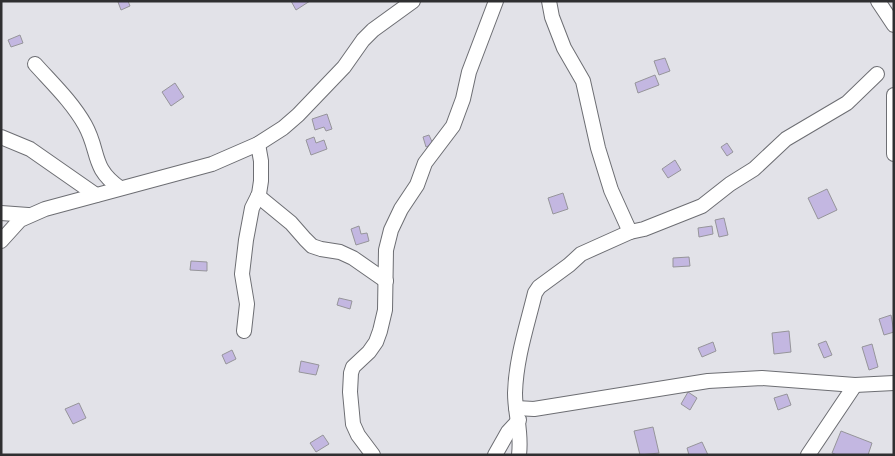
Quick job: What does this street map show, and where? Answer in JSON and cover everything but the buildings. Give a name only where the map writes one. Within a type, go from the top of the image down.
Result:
[{"type":"street","points":[[1,241],[20,220],[28,215],[212,164],[258,144],[284,128],[344,67],[363,40],[373,30],[413,1]]},
{"type":"street","points":[[373,455],[358,435],[353,424],[350,382],[353,367],[369,352],[376,342],[380,331],[385,310],[386,250],[391,230],[401,209],[417,185],[425,163],[454,126],[472,63],[496,1]]},
{"type":"street","points":[[549,1],[552,18],[564,48],[583,82],[598,148],[611,190],[630,232]]},
{"type":"street","points":[[878,1],[894,25]]},
{"type":"street","points":[[35,64],[79,115],[86,127],[101,169],[106,177],[120,188]]},
{"type":"street","points":[[519,455],[520,433],[515,393],[518,361],[535,293],[539,287],[581,254],[630,232],[644,229],[702,206],[730,184],[754,170],[786,139],[847,103],[877,74]]},
{"type":"street","points":[[894,95],[894,154]]},
{"type":"street","points":[[1,137],[30,149],[96,195]]},
{"type":"street","points":[[244,331],[247,304],[242,274],[252,208],[258,196],[261,181],[261,161],[258,144]]},
{"type":"street","points":[[258,196],[291,223],[304,240],[312,246],[340,252],[353,258],[386,282]]},
{"type":"street","points":[[1,212],[28,215]]},
{"type":"street","points":[[495,455],[517,414],[540,408],[708,381],[762,378],[855,385],[894,384]]},
{"type":"street","points":[[808,455],[855,385]]}]
